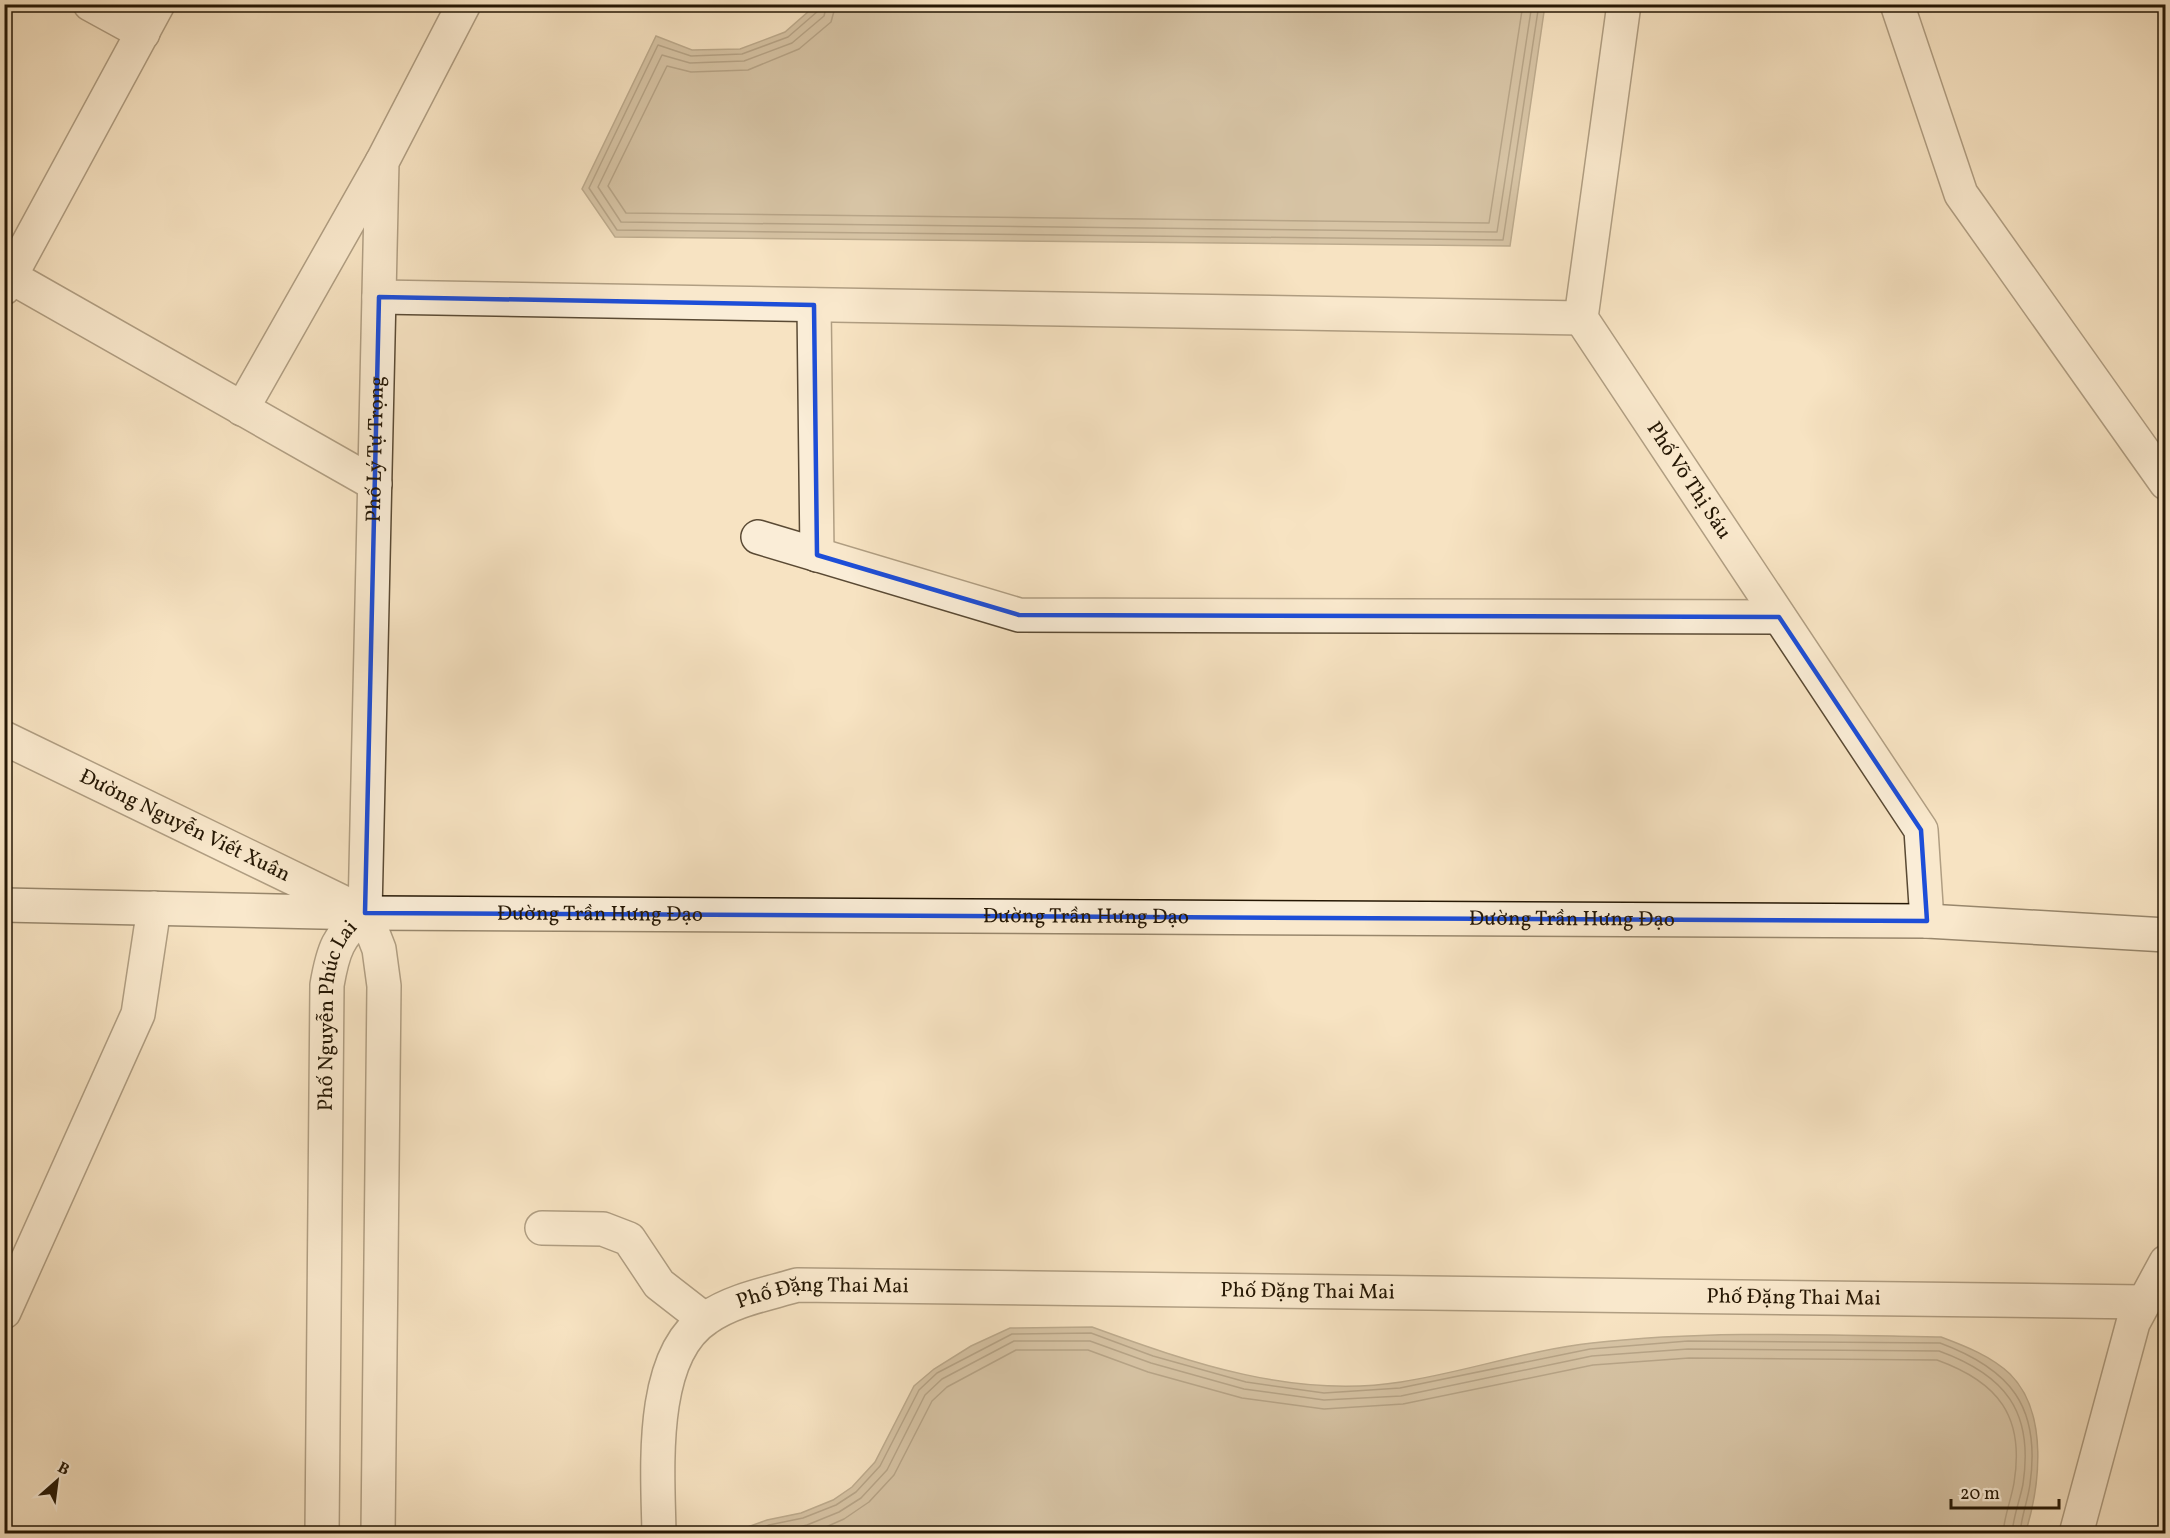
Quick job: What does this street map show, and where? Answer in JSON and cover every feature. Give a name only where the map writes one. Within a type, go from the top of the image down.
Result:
[{"type":"street","points":[[90,4],[143,33]]},
{"type":"street","points":[[158,4],[7,280],[375,484]]},
{"type":"street","name":"Phố Lý Tự Trọng","points":[[365,913],[382,162],[464,4]]},
{"type":"street","points":[[379,297],[1581,318],[1624,4]]},
{"type":"street","points":[[1897,4],[1961,194],[2166,483]]},
{"type":"street","points":[[242,409],[382,162]]},
{"type":"street","points":[[814,304],[817,555]]},
{"type":"street","name":"Phố Võ Thị Sáu","points":[[1581,318],[1921,830],[1928,921]]},
{"type":"street","points":[[758,537],[1019,615],[1779,617]]},
{"type":"street","name":"Đường Nguyễn Viết Xuân","points":[[4,738],[365,913]]},
{"type":"street","name":"Đường Trần Hưng Đạo","points":[[4,905],[365,913],[1928,921],[2166,935]]},
{"type":"street","points":[[4,1312],[138,1014],[154,908]]},
{"type":"street","name":"Phố Nguyễn Phúc Lai","points":[[322,1533],[327,985],[332,952],[346,930],[365,913],[379,949],[384,986],[378,1533]]},
{"type":"street","points":[[542,1228],[603,1229],[629,1239],[659,1284],[704,1319]]},
{"type":"street","points":[[2076,1533],[2133,1323],[2166,1262]]},
{"type":"street","name":"Phố Đặng Thai Mai","points":[[659,1533],[658,1425],[675,1353],[704,1319],[725,1307],[797,1285],[2144,1302]]},
{"type":"highlighted area","points":[[379,297],[814,305],[817,555],[1019,615],[1779,617],[1921,830],[1927,921],[365,913]]},
{"type":"water","points":[[817,4],[1545,5],[1510,246],[615,237],[582,189],[656,36],[692,50],[740,49],[785,32]]},
{"type":"water","points":[[1092,1327],[1205,1365],[1283,1382],[1322,1386],[1361,1386],[1401,1382],[1568,1346],[1636,1339],[1766,1334],[1941,1337],[1995,1362],[2010,1374],[2022,1390],[2031,1409],[2036,1429],[2038,1451],[2034,1495],[2025,1534],[738,1533],[742,1529],[767,1520],[801,1513],[833,1500],[852,1487],[875,1462],[914,1386],[934,1369],[971,1346],[1010,1328]]}]
